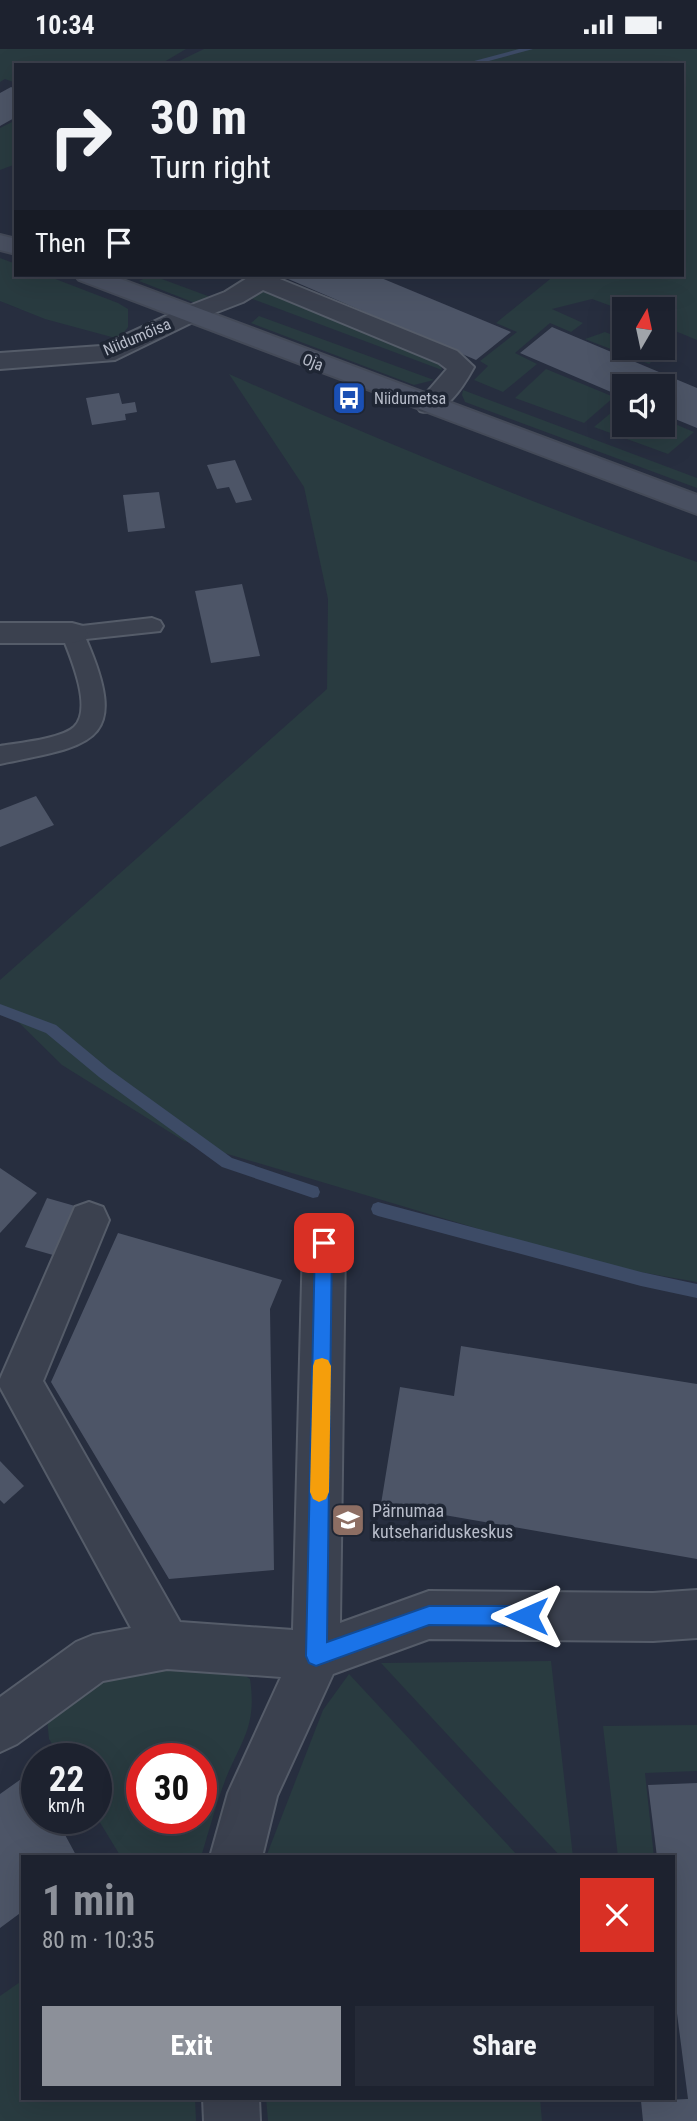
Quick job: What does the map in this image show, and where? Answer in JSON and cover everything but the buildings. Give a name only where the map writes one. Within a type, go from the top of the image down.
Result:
[{"type":"street","name":"Oja","points":[[93,277],[697,505]]},
{"type":"street","name":"Niidumõisa","points":[[0,361],[106,354],[190,314],[234,297],[261,280],[455,362],[461,367],[430,405]]},
{"type":"street","points":[[0,633],[72,633]]},
{"type":"street","points":[[89,1220],[20,1383],[167,1645]]},
{"type":"street","points":[[237,1855],[253,1793],[316,1656],[324,1243]]},
{"type":"street","points":[[0,1727],[93,1659],[167,1645],[316,1656],[429,1615],[653,1617],[697,1614]]},
{"type":"street","points":[[231,2100],[232,2121]]},
{"type":"lane","points":[[0,755],[69,741],[86,730],[94,698],[86,666],[72,633],[152,626]]},
{"type":"shaded area","points":[[0,49],[186,49],[162,63],[14,63],[14,82],[5,79],[0,82]]},
{"type":"shaded area","points":[[204,49],[697,49],[697,340],[676,331],[676,297],[612,297],[612,306],[592,299],[552,309],[583,323],[571,332],[550,323],[515,353],[537,364],[503,392],[474,380],[488,366],[480,361],[517,332],[496,323],[553,277],[684,277],[684,63],[175,63]]},
{"type":"shaded area","points":[[14,121],[14,165],[0,170],[0,128]]},
{"type":"shaded area","points":[[0,258],[14,263],[14,277],[50,277],[118,303],[128,309],[128,327],[119,339],[45,319],[0,301]]},
{"type":"shaded area","points":[[147,277],[156,277],[216,299],[195,303],[139,281]]},
{"type":"shaded area","points":[[263,292],[279,293],[440,365],[442,370],[250,298]]},
{"type":"shaded area","points":[[259,316],[434,380],[414,385],[251,323]]},
{"type":"shaded area","points":[[605,332],[612,335],[612,350],[585,339]]},
{"type":"shaded area","points":[[546,369],[612,396],[584,423],[515,398]]},
{"type":"shaded area","points":[[229,374],[461,473],[697,562],[697,1282],[600,1265],[184,1141],[62,1065],[0,1004],[0,980],[327,689],[328,599],[304,487]]},
{"type":"shaded area","points":[[463,390],[697,478],[697,488],[465,402]]},
{"type":"shaded area","points":[[612,412],[612,434],[594,427]]},
{"type":"shaded area","points":[[675,424],[694,432],[668,454],[621,437],[675,437]]},
{"type":"shaded area","points":[[551,1661],[573,1855],[559,1855],[381,1663]]},
{"type":"shaded area","points":[[233,1667],[250,1679],[250,1721],[217,1804],[217,1743],[126,1743],[126,1834],[208,1834],[202,1855],[120,1855],[107,1834],[112,1834],[112,1743],[52,1743],[46,1709],[113,1671]]},
{"type":"shaded area","points":[[349,1674],[517,1855],[267,1855],[323,1710]]},
{"type":"shaded area","points":[[697,1725],[697,1771],[645,1773],[654,1855],[618,1855],[603,1726]]},
{"type":"shaded area","points":[[21,1981],[21,2100],[195,2100],[196,2121],[0,2121],[0,1996]]},
{"type":"shaded area","points":[[266,2100],[540,2100],[542,2121],[268,2121]]},
{"type":"waterway","points":[[471,63],[529,49]]},
{"type":"waterway","points":[[0,1009],[51,1029],[104,1073],[227,1163],[313,1192]]},
{"type":"waterway","points":[[378,1209],[641,1279],[697,1291]]},
{"type":"slow traffic","points":[[319,1492],[322,1366]]},
{"type":"place","name":"Niidumetsa","points":[[349,398]]},
{"type":"place","name":"Pärnumaa kutsehariduskeskus","points":[[348,1520]]},
{"type":"route","points":[[324,1243],[316,1656],[429,1615],[527,1616]]}]
